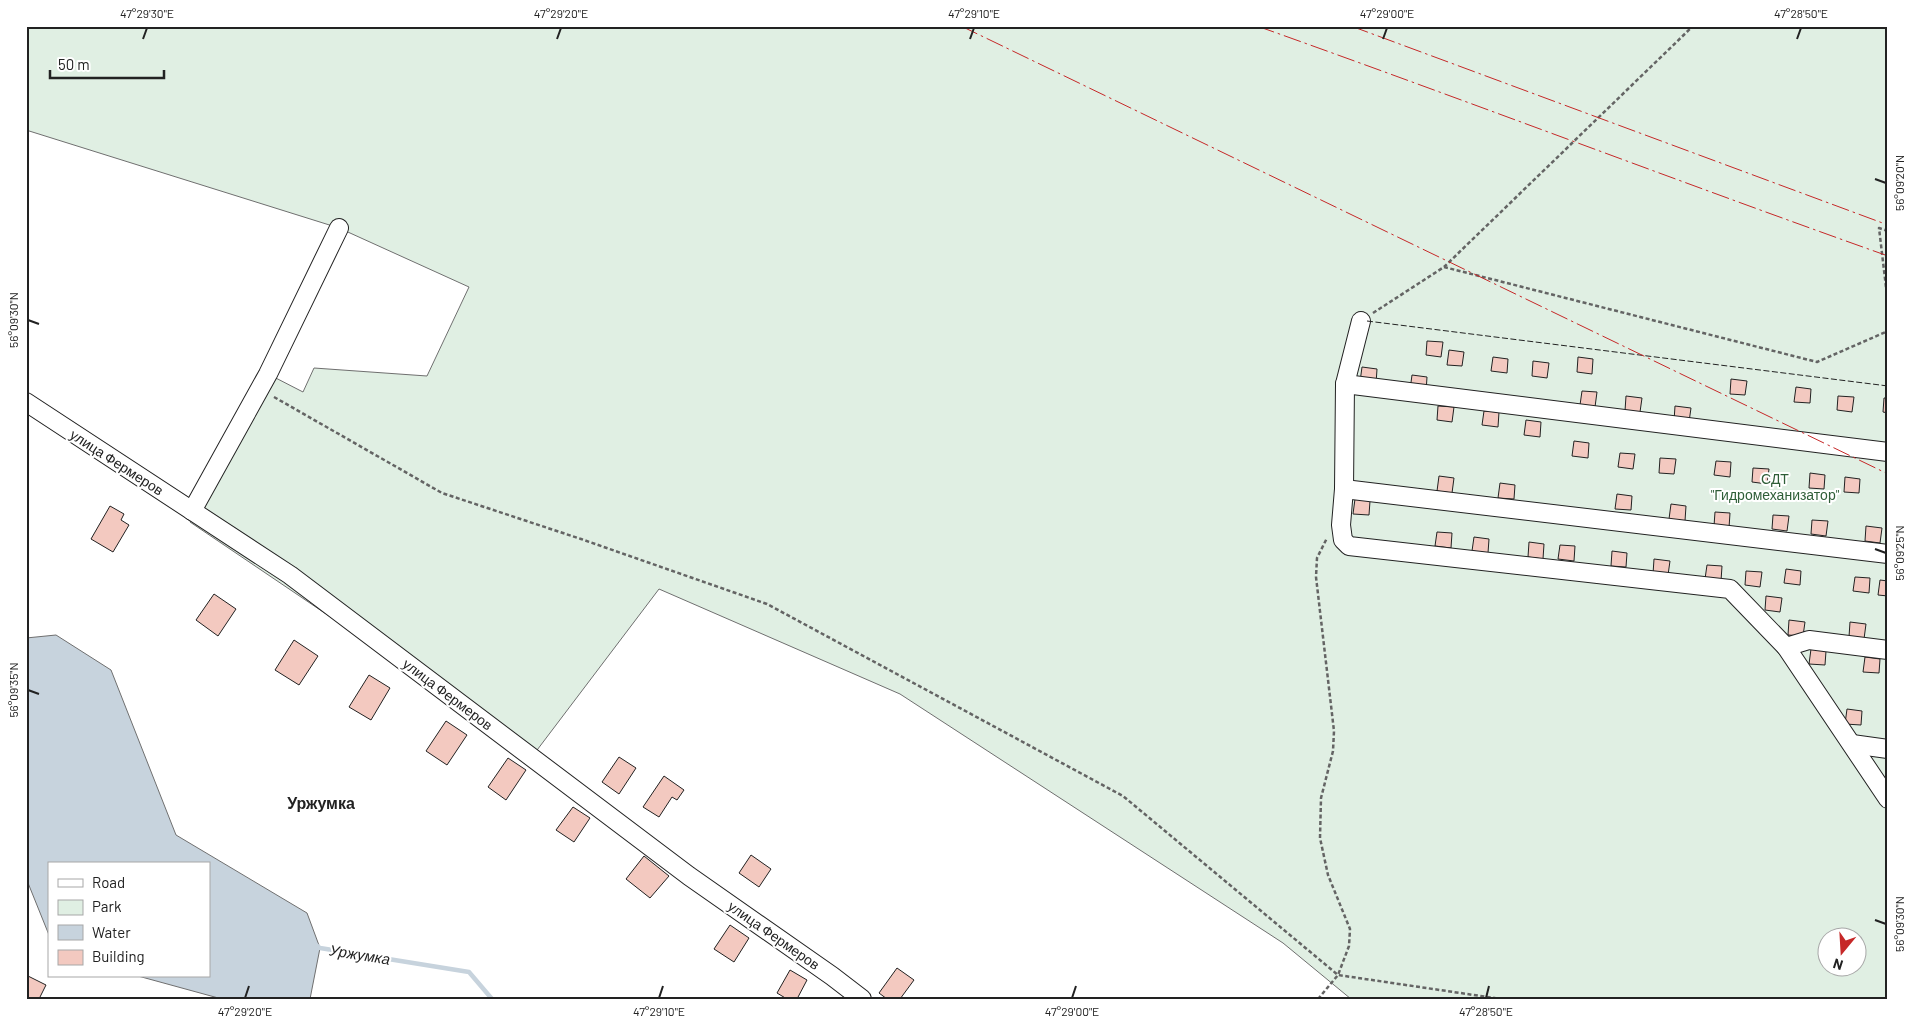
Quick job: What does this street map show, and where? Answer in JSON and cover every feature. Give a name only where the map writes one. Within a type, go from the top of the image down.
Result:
[{"type":"street","points":[[192,511],[260,388],[339,228]]},
{"type":"street","points":[[1361,321],[1345,384],[1344,489],[1341,525],[1343,540],[1349,546],[1730,589],[1786,647],[1888,799]]},
{"type":"street","points":[[1345,384],[1888,452]]},
{"type":"street","name":"улица Фермеров","points":[[26,402],[290,575],[689,876],[862,999]]},
{"type":"street","points":[[1344,489],[1888,554]]},
{"type":"street","points":[[1786,647],[1809,640],[1888,650]]},
{"type":"street","points":[[1852,744],[1888,748]]},
{"type":"path","points":[[1361,321],[1444,267],[1693,26]]},
{"type":"path","points":[[1888,231],[1879,228],[1888,304]]},
{"type":"path","points":[[1444,267],[1817,362],[1888,331]]},
{"type":"path","points":[[260,388],[442,493],[767,604],[1123,796],[1338,975],[1501,999]]},
{"type":"path","points":[[1318,999],[1338,975],[1349,946],[1350,930],[1328,875],[1320,838],[1321,798],[1333,751],[1334,731],[1316,577],[1317,558],[1325,540],[1341,525]]},
{"type":"green space","name":"СДТ \"Гидромеханизатор\"","points":[[26,26],[1888,26],[1888,999],[1351,999],[1283,943],[900,694],[659,589],[528,762],[335,620],[190,522],[268,374],[303,392],[314,368],[427,376],[469,287],[339,228],[26,130]]},
{"type":"water","points":[[56,635],[111,670],[176,835],[307,913],[320,948],[310,999],[222,999],[145,978],[210,978],[210,862],[48,862],[48,933],[26,878],[26,638]]},
{"type":"building","points":[[1427,341],[1443,342],[1441,357],[1426,355]]},
{"type":"building","points":[[1449,350],[1464,352],[1462,366],[1447,365]]},
{"type":"building","points":[[1493,357],[1508,359],[1507,373],[1491,371]]},
{"type":"building","points":[[1578,357],[1593,359],[1592,374],[1577,372]]},
{"type":"building","points":[[1533,361],[1549,363],[1547,378],[1532,376]]},
{"type":"building","points":[[1362,367],[1377,369],[1376,384],[1360,382]]},
{"type":"building","points":[[1412,375],[1427,377],[1426,392],[1410,390]]},
{"type":"building","points":[[1731,379],[1747,381],[1745,395],[1730,394]]},
{"type":"building","points":[[1796,387],[1811,389],[1810,403],[1794,402]]},
{"type":"building","points":[[1582,391],[1597,392],[1595,407],[1580,405]]},
{"type":"building","points":[[1626,396],[1642,398],[1640,412],[1625,411]]},
{"type":"building","points":[[1838,396],[1854,397],[1852,412],[1837,410]]},
{"type":"building","points":[[1884,398],[1888,398],[1888,413],[1883,412]]},
{"type":"building","points":[[1438,406],[1454,407],[1452,422],[1437,420]]},
{"type":"building","points":[[1675,406],[1691,408],[1689,422],[1674,421]]},
{"type":"building","points":[[1484,411],[1499,412],[1498,427],[1482,425]]},
{"type":"building","points":[[1526,420],[1541,422],[1540,437],[1524,435]]},
{"type":"building","points":[[1574,441],[1589,443],[1588,458],[1572,456]]},
{"type":"building","points":[[1620,453],[1635,454],[1633,469],[1618,467]]},
{"type":"building","points":[[1660,458],[1676,459],[1674,474],[1659,473]]},
{"type":"building","points":[[1716,461],[1731,462],[1730,477],[1714,475]]},
{"type":"building","points":[[1753,468],[1769,469],[1767,484],[1752,482]]},
{"type":"building","points":[[1810,473],[1825,475],[1824,489],[1809,488]]},
{"type":"building","points":[[1439,476],[1454,478],[1452,493],[1437,491]]},
{"type":"building","points":[[1845,477],[1860,479],[1859,493],[1844,492]]},
{"type":"building","points":[[1500,483],[1515,485],[1514,499],[1498,498]]},
{"type":"building","points":[[1617,494],[1632,496],[1631,510],[1615,509]]},
{"type":"building","points":[[1355,499],[1370,501],[1369,515],[1353,514]]},
{"type":"building","points":[[1671,504],[1686,506],[1685,521],[1669,519]]},
{"type":"building","points":[[110,506],[124,514],[121,520],[129,525],[113,552],[91,539]]},
{"type":"building","points":[[1715,512],[1730,513],[1729,528],[1714,526]]},
{"type":"building","points":[[1773,515],[1789,516],[1787,531],[1772,529]]},
{"type":"building","points":[[1812,520],[1828,521],[1826,536],[1811,534]]},
{"type":"building","points":[[1866,526],[1882,528],[1880,543],[1865,541]]},
{"type":"building","points":[[1437,532],[1452,533],[1451,548],[1435,546]]},
{"type":"building","points":[[1474,537],[1489,539],[1488,553],[1472,551]]},
{"type":"building","points":[[1529,542],[1544,544],[1543,559],[1528,557]]},
{"type":"building","points":[[1560,545],[1575,546],[1574,561],[1558,559]]},
{"type":"building","points":[[1612,551],[1627,553],[1626,567],[1611,566]]},
{"type":"building","points":[[1654,559],[1670,561],[1668,575],[1653,574]]},
{"type":"building","points":[[1707,565],[1722,566],[1721,581],[1705,579]]},
{"type":"building","points":[[1786,569],[1801,571],[1800,585],[1784,583]]},
{"type":"building","points":[[1746,571],[1762,572],[1760,587],[1745,585]]},
{"type":"building","points":[[1855,577],[1870,578],[1869,593],[1853,591]]},
{"type":"building","points":[[1880,580],[1888,581],[1888,596],[1878,595]]},
{"type":"building","points":[[214,594],[236,609],[218,636],[196,620]]},
{"type":"building","points":[[1766,596],[1782,598],[1780,612],[1765,610]]},
{"type":"building","points":[[1789,620],[1805,622],[1803,636],[1788,635]]},
{"type":"building","points":[[1850,622],[1866,624],[1864,639],[1849,637]]},
{"type":"building","points":[[294,640],[318,656],[299,685],[275,670]]},
{"type":"building","points":[[1811,649],[1826,651],[1825,665],[1809,664]]},
{"type":"building","points":[[1865,657],[1880,659],[1879,673],[1863,672]]},
{"type":"building","points":[[369,675],[390,688],[371,720],[349,707]]},
{"type":"building","points":[[1847,709],[1862,711],[1861,725],[1845,724]]},
{"type":"building","points":[[446,721],[467,735],[447,765],[426,751]]},
{"type":"building","points":[[619,757],[636,768],[619,794],[602,782]]},
{"type":"building","points":[[508,758],[526,770],[506,800],[488,787]]},
{"type":"building","points":[[664,776],[684,790],[677,800],[672,797],[659,817],[643,807]]},
{"type":"building","points":[[573,807],[590,818],[574,842],[556,830]]},
{"type":"building","points":[[751,855],[771,869],[759,887],[739,873]]},
{"type":"building","points":[[644,856],[669,876],[650,898],[626,879]]},
{"type":"building","points":[[730,925],[749,938],[734,962],[714,949]]},
{"type":"building","points":[[897,968],[914,980],[900,999],[887,999],[879,993]]},
{"type":"building","points":[[790,970],[807,980],[797,999],[787,999],[777,993]]},
{"type":"building","points":[[26,975],[46,985],[39,999],[26,999]]},
{"type":"waterway","name":"Уржумка","points":[[316,945],[320,948],[469,972],[492,999]]},
{"type":"fence","points":[[1367,321],[1888,386]]},
{"type":"power","points":[[961,26],[1888,474]]},
{"type":"power","points":[[1257,26],[1888,256]]},
{"type":"power","points":[[1351,26],[1888,225]]},
{"type":"district","name":"Уржумка","points":[[321,802]]}]
